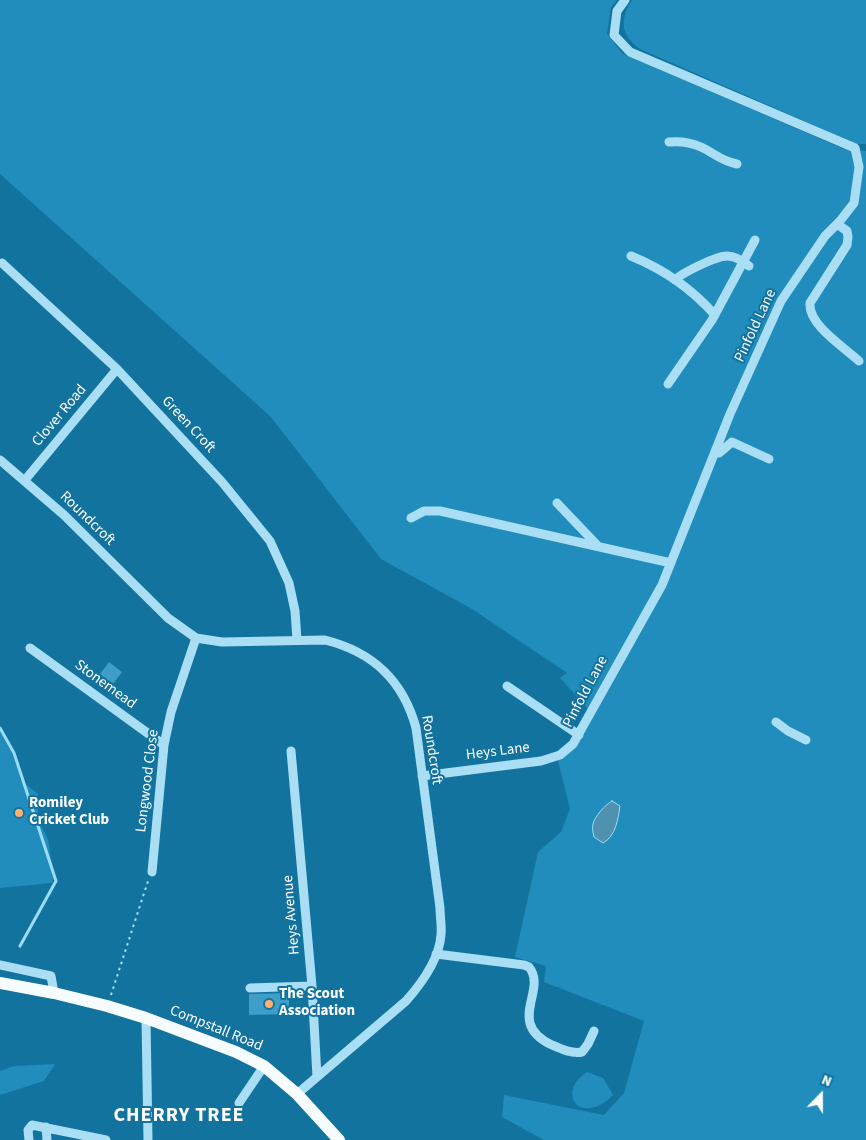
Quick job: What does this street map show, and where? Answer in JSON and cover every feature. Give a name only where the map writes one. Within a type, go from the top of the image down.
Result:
[{"type":"main road","name":"Compstall Road","points":[[0,983],[54,993],[107,1006],[222,1046],[264,1066],[297,1094],[339,1140]]},
{"type":"street","name":"Pinfold Lane","points":[[573,744],[662,585],[730,414],[781,301],[825,236],[854,203],[863,167],[855,148],[630,52],[614,35],[616,11],[625,0]]},
{"type":"street","points":[[669,142],[684,141],[691,143],[722,160],[737,164]]},
{"type":"street","points":[[837,224],[847,231],[847,245],[810,303],[810,309],[816,322],[824,332],[859,361]]},
{"type":"street","points":[[668,384],[715,315],[746,264],[755,240]]},
{"type":"street","points":[[631,256],[654,265],[676,280],[701,299],[715,315]]},
{"type":"street","points":[[676,280],[679,276],[693,268],[724,256],[730,256],[746,264]]},
{"type":"street","name":"Green Croft","points":[[2,263],[117,369],[222,482],[270,541],[289,583],[295,611],[296,640]]},
{"type":"street","name":"Clover Road","points":[[25,480],[117,369]]},
{"type":"street","points":[[715,453],[719,453],[732,442],[769,459]]},
{"type":"street","name":"Roundcroft","points":[[0,460],[64,515],[168,618],[196,638],[222,642],[325,640],[349,647],[371,659],[389,676],[403,695],[413,716],[440,908],[441,936],[436,954],[430,969],[420,985],[406,1001],[297,1094]]},
{"type":"street","points":[[556,503],[598,546]]},
{"type":"street","points":[[411,518],[424,511],[440,511],[671,563]]},
{"type":"street","name":"Longwood Close","points":[[152,872],[164,744],[172,712],[196,638]]},
{"type":"street","name":"Stonemead","points":[[30,648],[164,744]]},
{"type":"street","points":[[507,686],[579,735]]},
{"type":"street","points":[[776,722],[788,731],[806,740]]},
{"type":"street","name":"Heys Lane","points":[[422,776],[541,761],[560,755],[573,744]]},
{"type":"street","name":"Heys Avenue","points":[[291,751],[312,986],[317,1076]]},
{"type":"street","points":[[436,954],[530,967],[534,976],[529,1017],[530,1024],[537,1037],[552,1046],[568,1051],[582,1052],[594,1031]]},
{"type":"street","points":[[0,965],[51,976],[54,993]]},
{"type":"street","points":[[250,988],[312,986]]},
{"type":"street","points":[[146,1018],[148,1140]]},
{"type":"street","points":[[239,1104],[264,1066]]},
{"type":"street","points":[[29,1140],[28,1130],[32,1125],[106,1140]]},
{"type":"street","points":[[46,1127],[47,1140]]},
{"type":"path","points":[[107,1006],[152,872]]},
{"type":"shaded area","points":[[0,0],[617,0],[611,7],[607,34],[623,54],[844,149],[866,151],[866,1140],[544,1140],[502,1117],[504,1095],[604,1115],[624,1093],[644,1021],[544,982],[546,966],[515,957],[538,852],[561,832],[570,809],[558,761],[589,710],[560,678],[567,673],[472,609],[381,559],[271,417],[0,174]]},
{"type":"shaded area","points":[[632,0],[866,0],[866,144],[857,144],[640,49],[626,35],[624,26],[626,13]]},
{"type":"shaded area","name":"Romiley Cricket Club","points":[[0,730],[16,761],[21,780],[38,794],[38,820],[48,839],[54,878],[52,883],[0,888]]},
{"type":"shaded area","points":[[612,801],[620,806],[616,827],[611,836],[603,843],[594,837],[593,824],[601,811]]},
{"type":"shaded area","points":[[55,1064],[44,1081],[0,1095],[0,1071],[14,1066]]},
{"type":"shaded area","points":[[587,1072],[603,1078],[613,1095],[601,1104],[591,1108],[582,1107],[572,1097],[573,1089],[578,1080]]},
{"type":"building","points":[[109,662],[122,672],[113,684],[100,674]]},
{"type":"building","name":"The Scout Association","points":[[289,993],[289,1014],[249,1015],[249,994]]},
{"type":"waterway","points":[[0,728],[14,753],[56,881],[20,946]]},
{"type":"place","name":"Romiley Cricket Club","points":[[19,813]]},
{"type":"place","name":"The Scout Association","points":[[269,1004]]},
{"type":"district","name":"CHERRY TREE","points":[[179,1117]]}]
